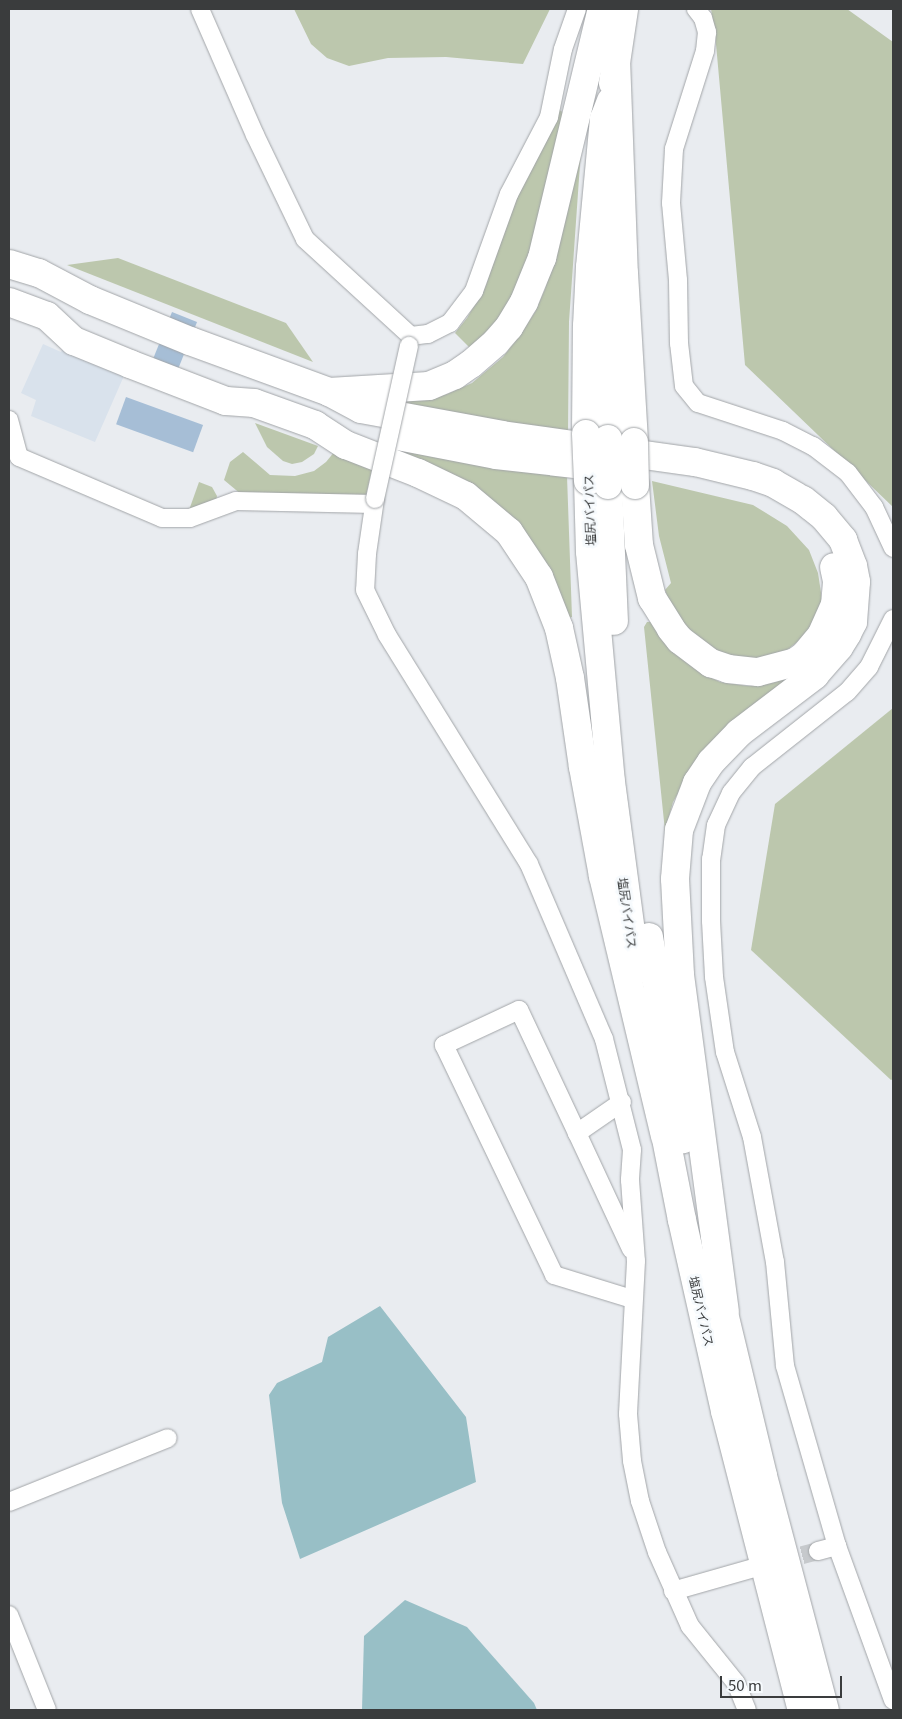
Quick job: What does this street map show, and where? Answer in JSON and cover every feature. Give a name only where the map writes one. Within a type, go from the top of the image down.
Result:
[{"type":"highway","name":"塩尻バイパス","points":[[612,28],[611,101],[614,121],[597,436],[598,483],[614,615],[627,777],[651,952],[699,1221],[725,1311],[818,1706]]},
{"type":"highway","points":[[329,392],[429,386],[455,375],[471,364],[496,342],[509,327],[524,302],[542,258],[612,28]]},
{"type":"highway","points":[[315,425],[354,424],[384,434],[496,455],[696,476],[764,495],[809,525],[824,544],[834,568],[837,581],[835,604],[827,626],[814,646],[795,662],[772,670],[744,672],[711,663],[680,640],[652,598],[637,528],[635,485],[634,442],[612,28]]},
{"type":"highway","points":[[9,244],[50,279]]},
{"type":"highway","points":[[9,264],[50,279],[90,300],[265,370],[329,392],[361,409],[502,435],[571,443],[728,468],[772,483],[803,500],[833,527],[848,552],[856,582],[853,622],[843,641],[815,674],[739,733],[711,762],[697,784],[679,830],[675,879],[680,975],[725,1311]]},
{"type":"highway","points":[[23,304],[74,341],[226,401],[254,403],[315,425],[346,445],[418,473],[466,496],[509,532],[539,577],[559,628],[570,678],[583,767],[603,876],[665,1136]]},
{"type":"highway","name":"塩尻バイパス","points":[[598,483],[590,552],[611,782],[634,955],[665,1136],[725,1411],[818,1706]]},
{"type":"street","points":[[200,9],[255,135],[305,239],[410,341]]},
{"type":"street","points":[[410,341],[450,323],[474,291],[509,194],[549,117],[564,49],[577,9]]},
{"type":"street","points":[[696,9],[703,18],[707,32],[704,51],[674,149],[671,202],[678,280],[679,343],[684,386],[698,403],[783,431],[813,446],[848,473],[874,507],[893,548]]},
{"type":"street","points":[[410,341],[374,501],[367,554],[365,590],[387,636],[529,864],[604,1039],[622,1102],[632,1150],[630,1180],[636,1261],[632,1299],[628,1414],[632,1461],[643,1509],[673,1591],[690,1626],[736,1683],[747,1710]]},
{"type":"street","points":[[9,420],[19,457],[162,518],[190,518],[236,501],[374,501]]},
{"type":"street","points":[[893,619],[869,667],[847,692],[752,768],[731,793],[716,826],[711,859],[711,921],[714,977],[725,1052],[752,1137],[768,1222],[775,1262],[785,1366],[837,1546],[893,1700]]},
{"type":"street","points":[[632,1299],[554,1275],[444,1045],[519,1010],[636,1261]]},
{"type":"street","points":[[577,1133],[622,1102]]},
{"type":"street","points":[[9,1502],[168,1438]]},
{"type":"street","points":[[818,1552],[837,1546]]},
{"type":"street","points":[[673,1591],[754,1568]]},
{"type":"street","points":[[9,1616],[47,1710]]},
{"type":"shaded area","points":[[43,344],[61,352],[65,344],[127,369],[95,442],[31,416],[36,400],[21,393]]},
{"type":"green space","points":[[294,9],[550,9],[523,64],[446,57],[388,58],[349,66],[327,58],[311,44]]},
{"type":"green space","points":[[711,9],[847,9],[893,42],[893,507],[745,365],[715,33]]},
{"type":"green space","points":[[555,107],[564,113],[541,216],[517,292],[485,341],[473,351],[455,333],[467,318],[486,285],[515,196]]},
{"type":"green space","points":[[581,150],[569,322],[568,436],[406,408],[407,400],[414,401],[447,394],[472,383],[503,357],[520,335],[535,312],[545,289]]},
{"type":"green space","points":[[118,258],[286,323],[313,362],[67,265]]},
{"type":"green space","points":[[255,423],[318,446],[314,454],[302,462],[292,464],[283,461],[267,447]]},
{"type":"green space","points":[[397,450],[499,469],[567,476],[572,617],[568,618],[547,573]]},
{"type":"green space","points":[[335,451],[373,465],[366,496],[242,495],[224,480],[230,462],[243,452],[270,475],[295,476],[314,471],[326,462]]},
{"type":"green space","points":[[652,481],[753,505],[787,526],[809,550],[818,573],[822,599],[814,623],[801,639],[787,650],[769,659],[751,661],[709,651],[673,613],[665,590],[671,583],[659,536]]},
{"type":"green space","points":[[199,482],[212,487],[217,496],[216,502],[188,513]]},
{"type":"green space","points":[[647,622],[653,622],[673,651],[698,671],[720,682],[748,686],[776,682],[798,669],[693,768],[673,802],[665,831],[644,627]]},
{"type":"green space","points":[[893,708],[893,1079],[891,1080],[751,950],[775,804]]},
{"type":"water","points":[[380,1306],[466,1417],[476,1482],[300,1559],[282,1503],[269,1395],[277,1383],[322,1362],[328,1337]]},
{"type":"water","points":[[405,1600],[467,1627],[534,1703],[537,1710],[362,1710],[364,1636]]},
{"type":"building","points":[[172,312],[197,322],[169,393],[144,382]]},
{"type":"building","points":[[126,397],[203,425],[193,452],[116,424]]},
{"type":"tunnel","points":[[776,1562],[818,1551]]}]
